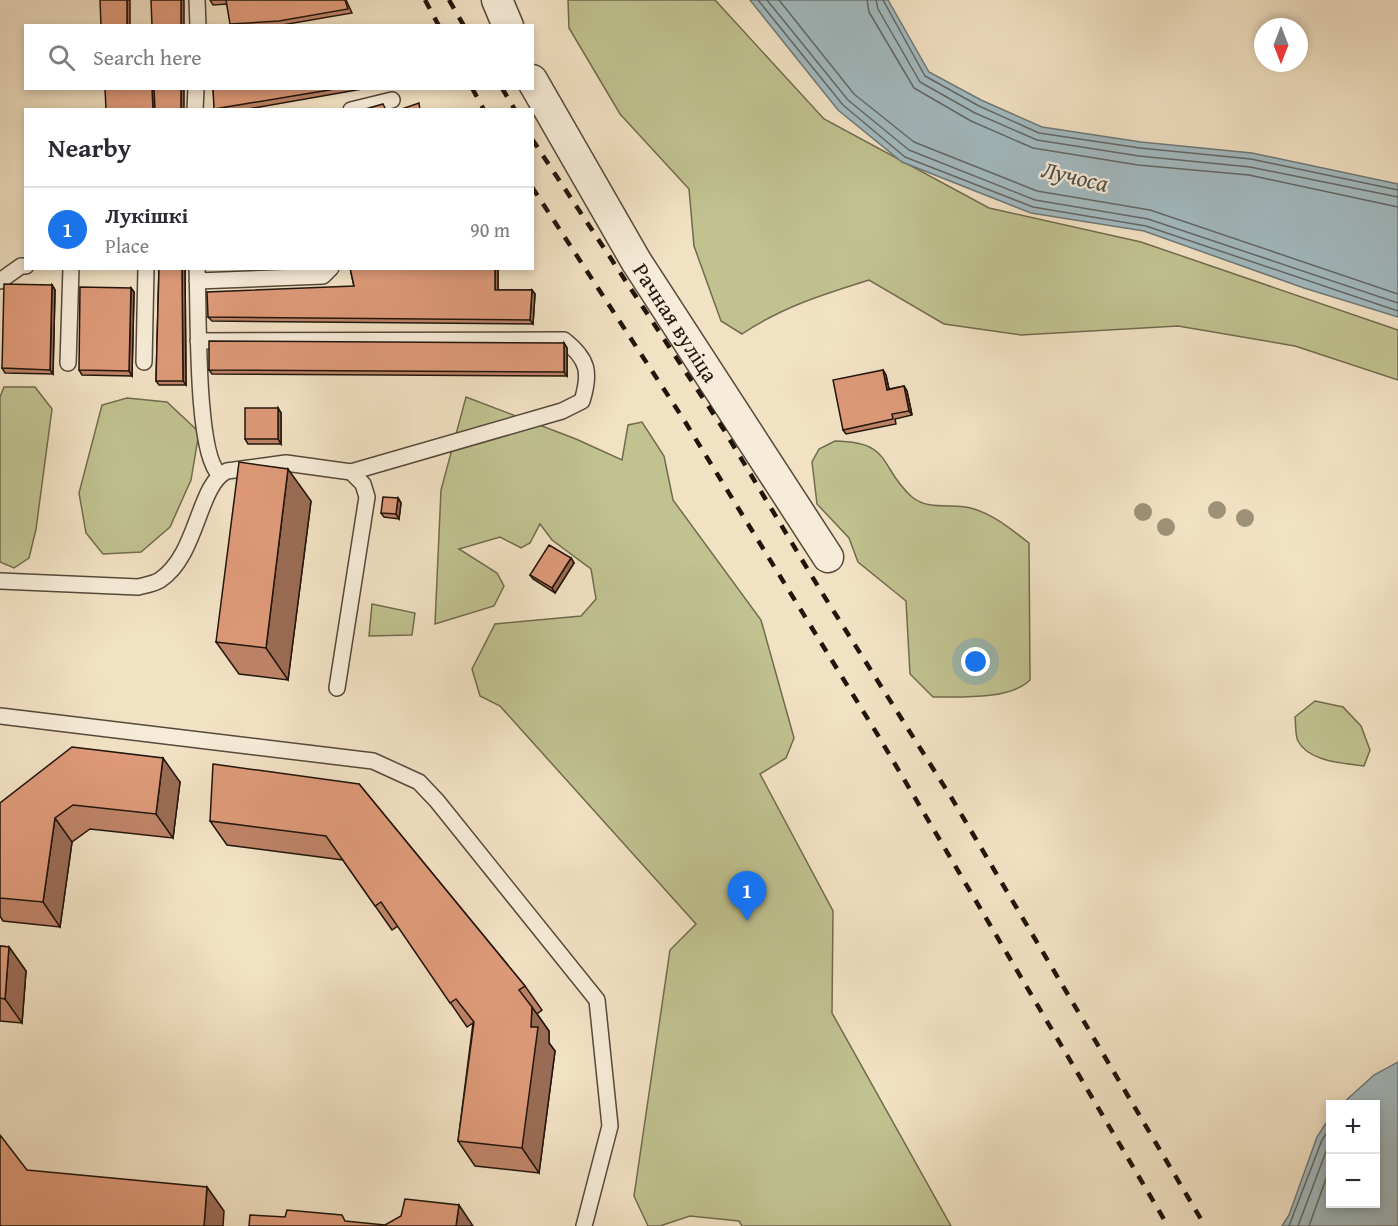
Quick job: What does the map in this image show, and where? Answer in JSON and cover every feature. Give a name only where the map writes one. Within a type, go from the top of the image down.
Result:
[{"type":"street","points":[[497,0],[507,24]]},
{"type":"street","name":"Рачная вуліца","points":[[534,83],[636,261],[828,557]]},
{"type":"lane","points":[[197,0],[198,24]]},
{"type":"lane","points":[[195,108],[196,90]]},
{"type":"lane","points":[[359,108],[392,100]]},
{"type":"lane","points":[[0,281],[24,266]]},
{"type":"lane","points":[[68,363],[71,270]]},
{"type":"lane","points":[[144,362],[146,270]]},
{"type":"lane","points":[[219,474],[209,456],[200,386],[197,275],[323,276],[329,270]]},
{"type":"lane","points":[[0,581],[138,587],[159,582],[186,552],[209,492],[219,474],[286,463],[351,472],[444,443],[562,411],[582,401],[589,380],[582,354],[564,340],[198,341]]},
{"type":"lane","points":[[337,688],[367,497],[363,484],[351,472]]},
{"type":"lane","points":[[0,716],[373,761],[419,782],[437,801],[597,1000],[610,1125],[584,1226]]},
{"type":"green space","points":[[568,0],[715,0],[824,119],[989,208],[1141,242],[1398,330],[1398,380],[1295,346],[1178,326],[1021,335],[944,324],[869,280],[788,309],[742,334],[721,321],[694,246],[689,189],[620,114],[569,28]]},
{"type":"green space","points":[[4,387],[35,387],[52,409],[36,529],[29,558],[14,568],[0,562],[0,397]]},
{"type":"green space","points":[[466,397],[576,439],[622,460],[628,425],[642,422],[664,456],[673,500],[761,620],[794,738],[786,758],[760,774],[833,911],[832,1013],[951,1226],[742,1226],[739,1221],[690,1216],[660,1226],[648,1226],[634,1196],[670,950],[696,924],[500,706],[480,696],[472,669],[495,624],[581,616],[596,599],[591,569],[552,540],[540,524],[530,543],[521,548],[500,537],[459,549],[497,573],[504,586],[494,606],[435,624],[441,490]]},
{"type":"green space","points":[[127,398],[167,402],[199,432],[191,480],[170,527],[141,552],[103,554],[86,533],[79,493],[102,405]]},
{"type":"green space","points":[[835,441],[854,442],[876,451],[901,486],[919,502],[935,506],[967,507],[981,512],[1003,523],[1029,543],[1030,680],[1010,691],[998,694],[933,697],[910,674],[906,601],[858,562],[849,538],[817,504],[812,462],[819,449]]},
{"type":"green space","points":[[372,604],[415,613],[412,635],[369,636]]},
{"type":"green space","points":[[1315,701],[1343,707],[1361,726],[1370,750],[1364,766],[1328,760],[1303,748],[1297,739],[1295,717]]},
{"type":"water","name":"Лучоса","points":[[750,0],[888,0],[929,72],[981,100],[1042,127],[1141,142],[1252,153],[1398,184],[1398,317],[1304,288],[1144,231],[1031,213],[902,162],[838,110]]},
{"type":"water","points":[[1398,1062],[1398,1226],[1282,1226],[1289,1215],[1317,1137],[1326,1123],[1326,1208],[1380,1208],[1380,1100],[1346,1100],[1374,1075]]},
{"type":"building","points":[[100,0],[127,0],[127,24],[101,24]]},
{"type":"building","points":[[151,0],[181,0],[181,24],[152,24]]},
{"type":"building","points":[[226,0],[345,0],[348,9],[279,21],[230,24]]},
{"type":"building","points":[[105,90],[152,90],[153,108],[106,108]]},
{"type":"building","points":[[154,90],[181,90],[181,108],[155,108]]},
{"type":"building","points":[[213,90],[329,90],[220,108],[214,108]]},
{"type":"building","points":[[419,103],[420,108],[405,108]]},
{"type":"building","points":[[383,104],[385,108],[369,108]]},
{"type":"building","points":[[159,270],[182,270],[183,381],[156,381]]},
{"type":"building","points":[[350,270],[495,270],[495,290],[532,290],[530,320],[208,317],[207,292],[354,286]]},
{"type":"building","points":[[4,284],[52,285],[50,370],[2,368]]},
{"type":"building","points":[[80,287],[131,288],[129,371],[79,370]]},
{"type":"building","points":[[209,341],[564,343],[564,372],[209,370]]},
{"type":"building","points":[[883,370],[887,390],[904,386],[909,411],[892,414],[893,419],[843,430],[833,380]]},
{"type":"building","points":[[245,408],[278,408],[278,439],[245,439]]},
{"type":"building","points":[[239,462],[288,469],[266,648],[216,642]]},
{"type":"building","points":[[383,497],[398,498],[396,514],[381,513]]},
{"type":"building","points":[[549,545],[571,558],[552,588],[530,575]]},
{"type":"building","points":[[72,747],[163,758],[156,814],[73,805],[55,818],[43,902],[0,898],[0,803]]},
{"type":"building","points":[[213,764],[359,784],[525,986],[519,990],[532,1007],[531,1027],[538,1027],[522,1148],[458,1141],[474,1022],[456,999],[450,1003],[381,902],[375,906],[326,836],[210,821]]},
{"type":"building","points":[[0,946],[9,947],[5,999],[0,998]]},
{"type":"building","points":[[0,1135],[27,1170],[207,1187],[204,1226],[1,1226]]},
{"type":"building","points":[[405,1199],[459,1205],[456,1226],[249,1226],[250,1215],[285,1217],[287,1210],[342,1215],[345,1221],[385,1225],[401,1216]]},
{"type":"railway","points":[[425,0],[438,24]]},
{"type":"railway","points":[[449,0],[463,24]]},
{"type":"railway","points":[[473,90],[483,108]]},
{"type":"railway","points":[[503,90],[514,108]]},
{"type":"railway","points":[[534,142],[724,430],[819,588],[951,797],[1205,1226]]},
{"type":"railway","points":[[534,190],[684,420],[879,737],[1168,1226]]},
{"type":"place","name":"Лукішкі","points":[[747,921]]}]
